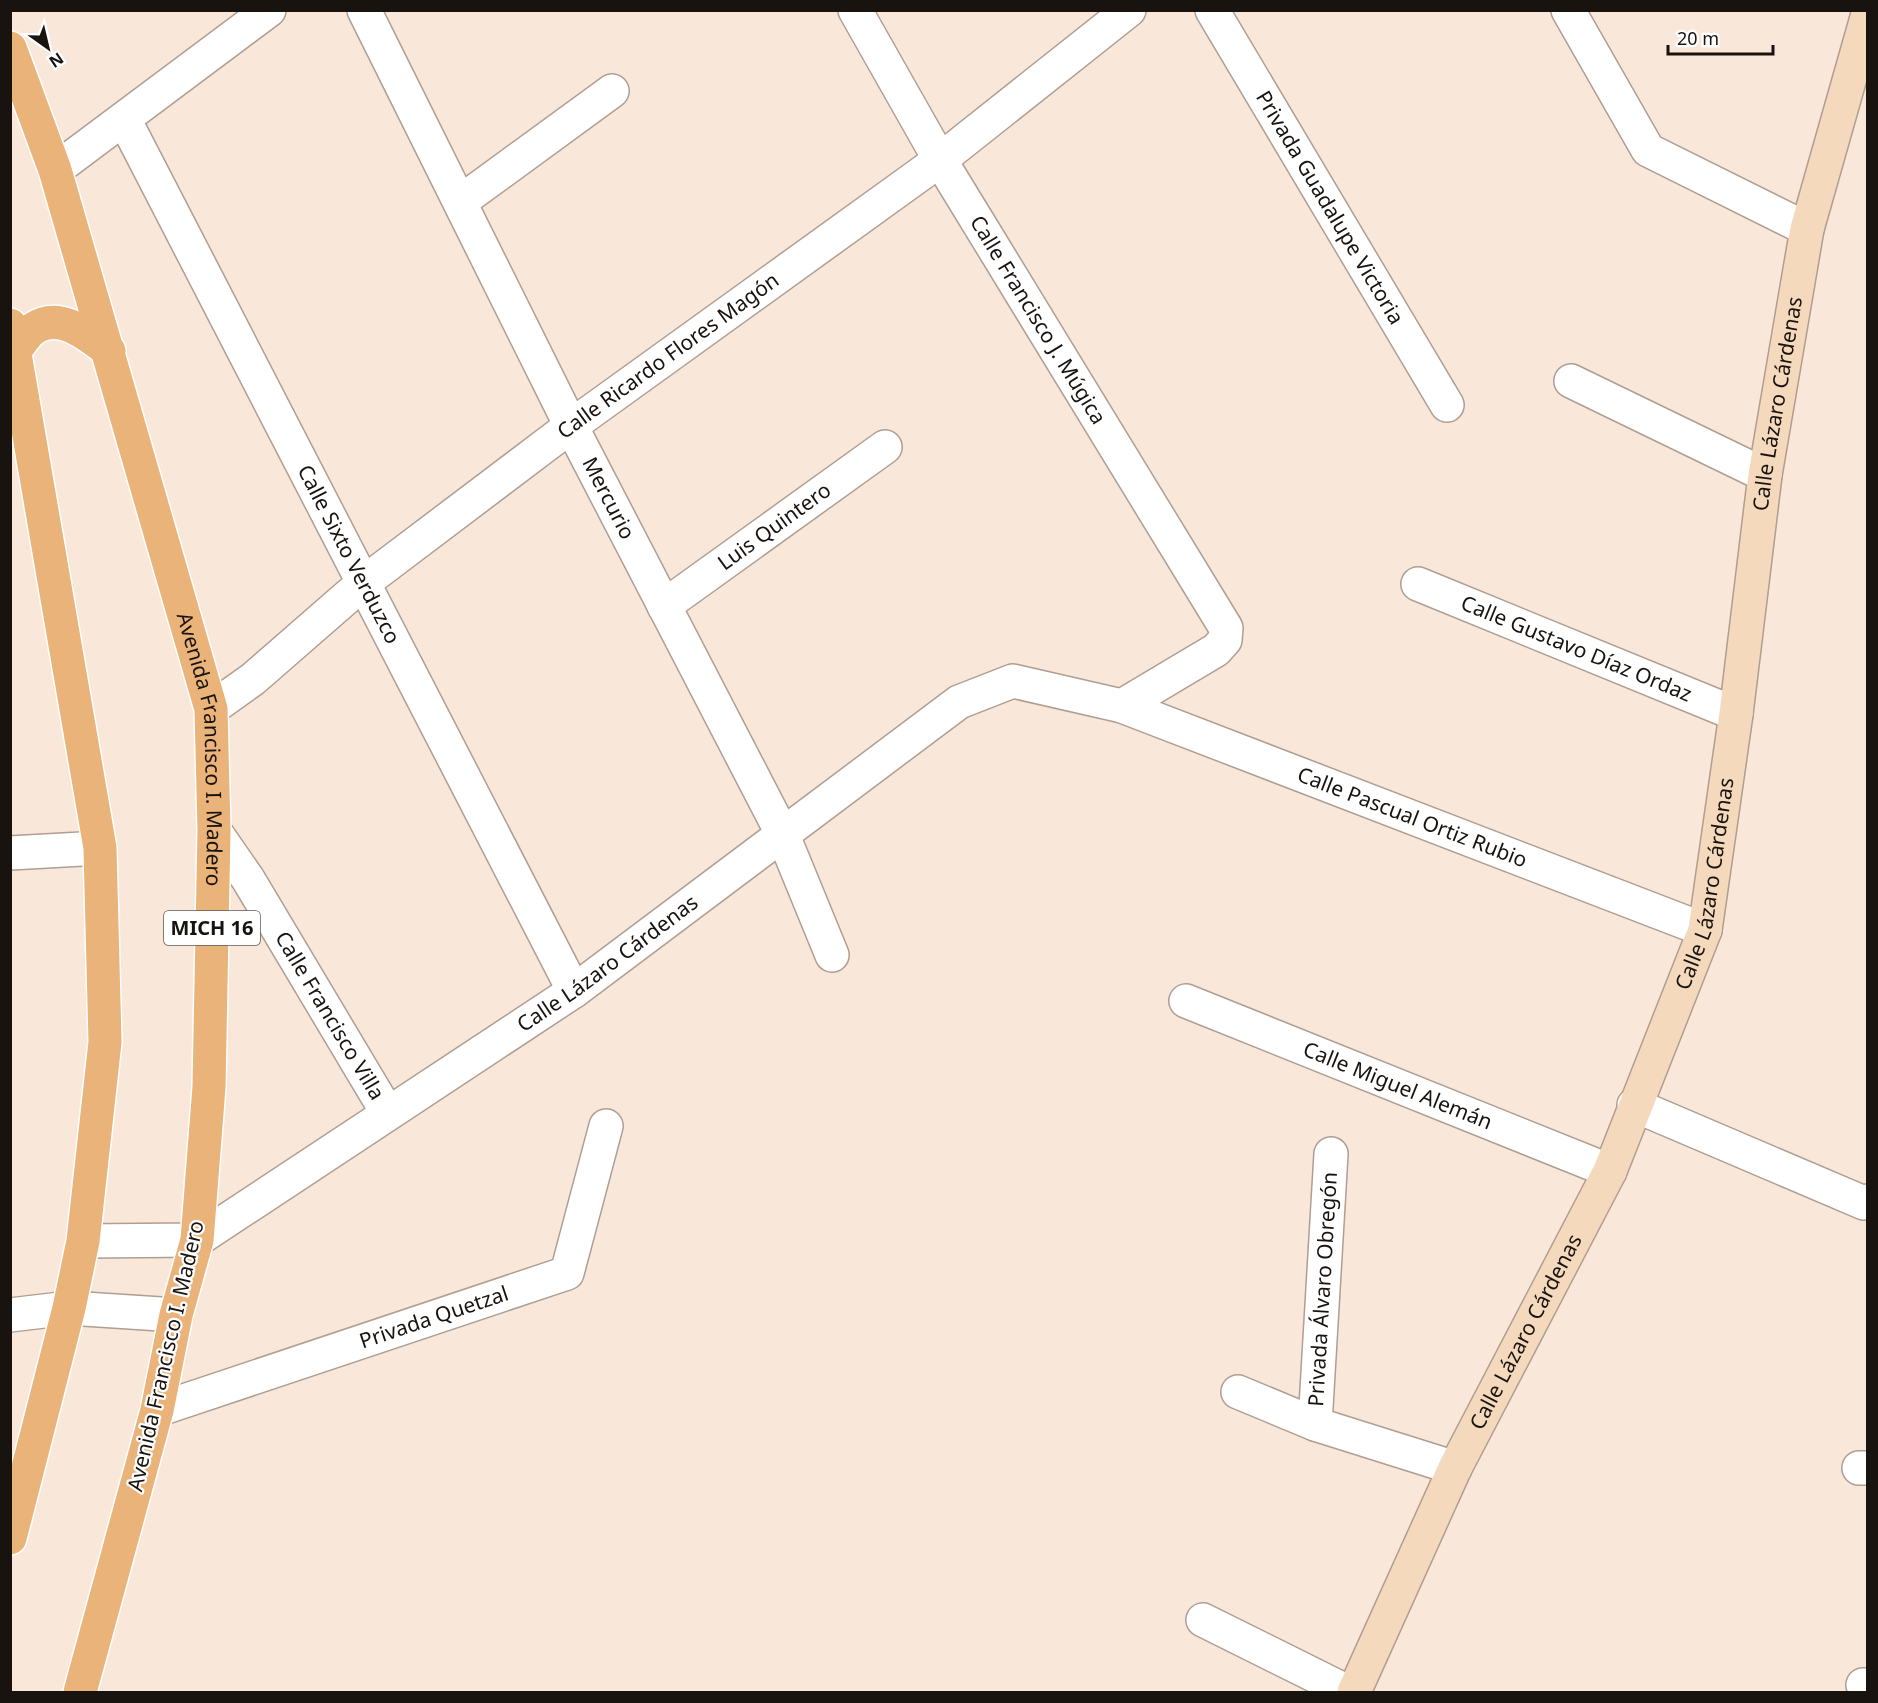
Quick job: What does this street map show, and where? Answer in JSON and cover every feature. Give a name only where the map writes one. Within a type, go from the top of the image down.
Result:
[{"type":"main road","name":"MICH 16","points":[[10,48],[55,170]]},
{"type":"main road","name":"Avenida Francisco I. Madero","points":[[55,170],[110,351],[211,709],[214,830],[209,1087],[197,1240],[176,1315],[158,1410],[80,1692]]},
{"type":"main road","points":[[10,1538],[69,1308],[83,1241],[105,1042],[100,848],[12,344],[33,329],[51,322],[78,328],[110,351]]},
{"type":"street","points":[[55,170],[269,10]]},
{"type":"street","name":"Mercurio","points":[[364,10],[571,426],[782,832],[832,955]]},
{"type":"street","name":"Calle Francisco J. Múgica","points":[[855,10],[940,160],[1226,628],[1225,640],[1216,650],[1122,706]]},
{"type":"street","name":"Calle Ricardo Flores Magón","points":[[211,709],[253,679],[362,584],[571,426],[940,160],[1129,10]]},
{"type":"street","name":"Privada Guadalupe Victoria","points":[[1212,10],[1447,405]]},
{"type":"street","points":[[1568,10],[1648,150],[1807,229]]},
{"type":"street","name":"Calle Lázaro Cárdenas","points":[[1354,1692],[1455,1468],[1610,1171],[1634,1105],[1705,930],[1736,714],[1765,475],[1807,229],[1868,14]]},
{"type":"street","points":[[460,202],[612,92]]},
{"type":"street","name":"Calle Sixto Verduzco","points":[[124,119],[574,991]]},
{"type":"street","points":[[1571,381],[1765,475]]},
{"type":"street","name":"Luis Quintero","points":[[664,606],[885,447]]},
{"type":"street","name":"Calle Gustavo Díaz Ordaz","points":[[1418,584],[1736,714]]},
{"type":"street","name":"Calle Lázaro Cárdenas","points":[[197,1240],[387,1112],[574,991],[782,832],[959,702],[1013,681],[1122,706]]},
{"type":"street","name":"Calle Pascual Ortiz Rubio","points":[[1122,706],[1705,930]]},
{"type":"street","name":"Calle Francisco Villa","points":[[214,830],[248,879],[387,1112]]},
{"type":"street","points":[[10,853],[100,848]]},
{"type":"street","name":"Calle Miguel Alemán","points":[[1186,1001],[1610,1171]]},
{"type":"street","points":[[1634,1105],[1866,1204]]},
{"type":"street","name":"Privada Quetzal","points":[[158,1410],[567,1273],[606,1126]]},
{"type":"street","name":"Privada Álvaro Obregón","points":[[1315,1424],[1331,1154]]},
{"type":"street","points":[[83,1241],[197,1240]]},
{"type":"street","points":[[10,1315],[69,1308],[176,1315]]},
{"type":"street","points":[[1238,1392],[1315,1424],[1455,1468]]},
{"type":"street","points":[[1203,1620],[1348,1692]]}]
